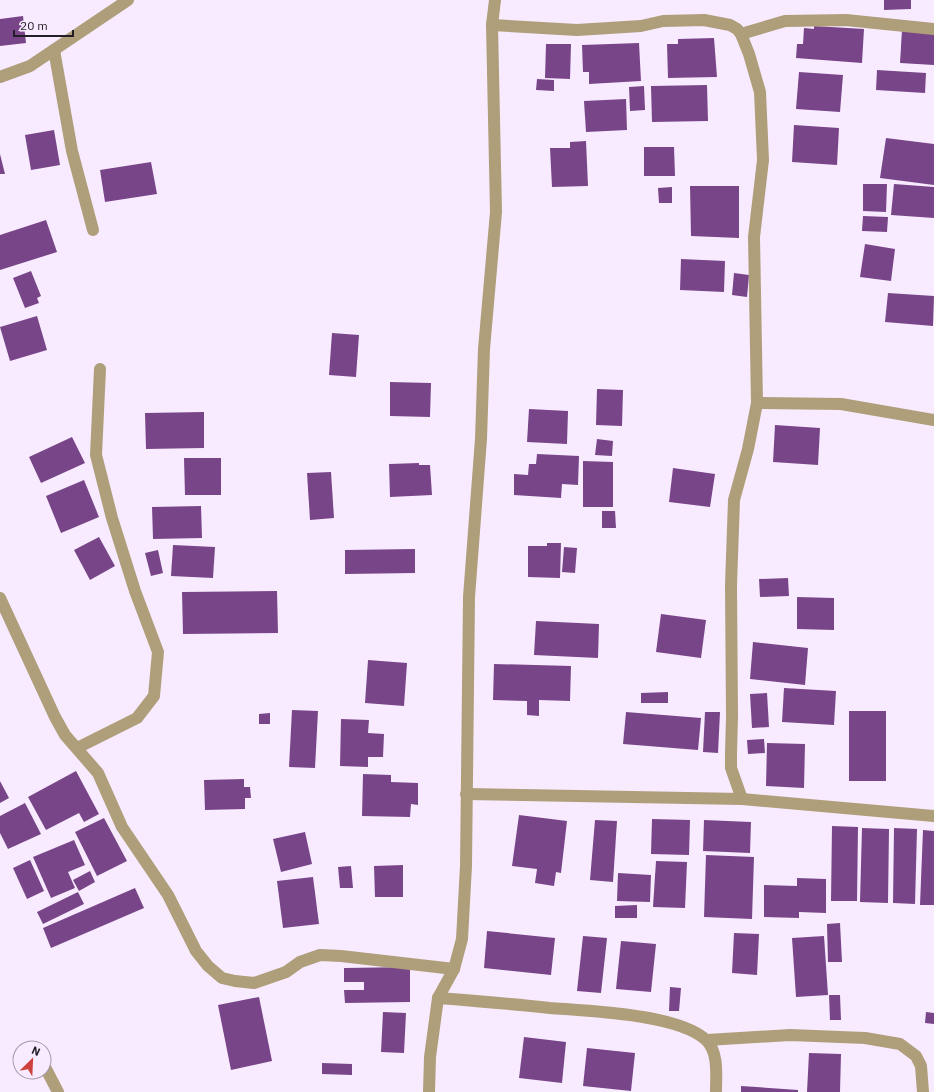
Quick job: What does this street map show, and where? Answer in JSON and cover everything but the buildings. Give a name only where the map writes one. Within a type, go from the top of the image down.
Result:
[{"type":"street","points":[[0,77],[30,66],[128,0]]},
{"type":"street","points":[[429,1092],[430,1056],[438,998],[454,969],[462,939],[466,866],[469,597],[481,440],[484,349],[496,212],[492,25],[495,0]]},
{"type":"street","points":[[492,25],[577,30],[642,26],[663,21],[704,20],[730,25],[737,28],[741,34],[760,92],[763,160],[754,236],[758,403],[734,500],[731,585],[731,754],[732,773],[742,799]]},
{"type":"street","points":[[741,34],[785,21],[846,20],[934,28]]},
{"type":"street","points":[[54,50],[72,151],[93,230]]},
{"type":"street","points":[[77,748],[137,718],[154,696],[158,652],[135,591],[112,518],[96,455],[100,369]]},
{"type":"street","points":[[758,403],[841,404],[934,420]]},
{"type":"street","points":[[0,598],[55,717],[65,735],[98,773],[122,827],[168,895],[196,951],[208,966],[222,978],[254,983],[286,972],[300,962],[320,955],[454,969]]},
{"type":"street","points":[[466,794],[642,803],[724,804],[742,799],[934,816]]},
{"type":"street","points":[[438,998],[616,1013],[676,1024],[707,1040],[790,1035],[866,1038],[891,1042],[900,1044],[916,1056],[921,1066],[923,1092]]},
{"type":"street","points":[[707,1040],[715,1057],[716,1092]]},
{"type":"street","points":[[52,1080],[58,1092]]}]
